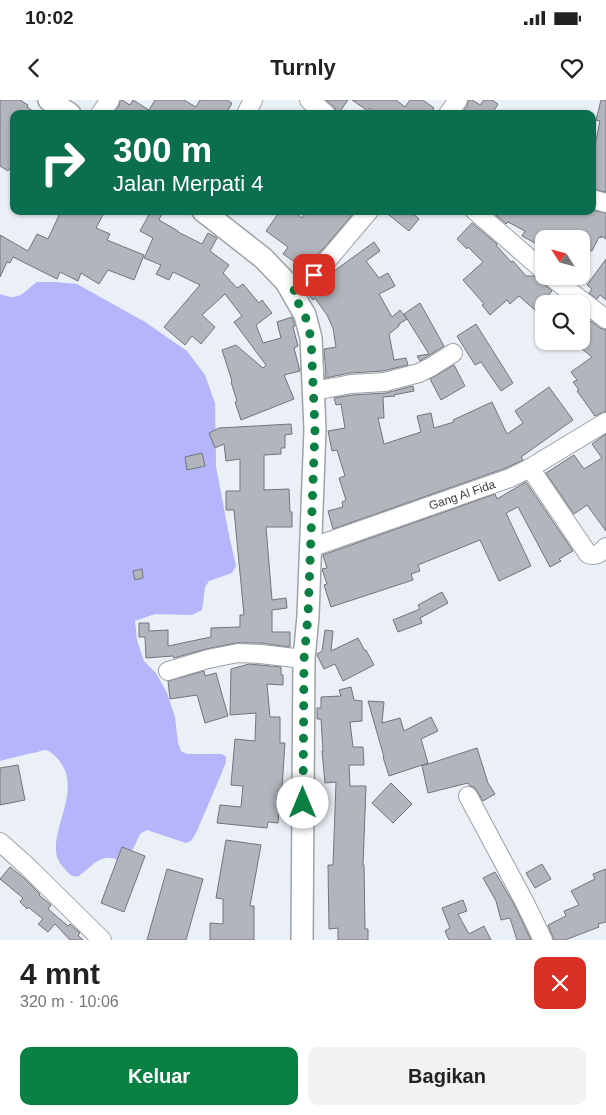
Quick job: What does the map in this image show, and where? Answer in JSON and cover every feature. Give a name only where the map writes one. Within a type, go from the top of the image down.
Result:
[{"type":"main road","points":[[49,100],[64,110]]},
{"type":"main road","points":[[208,215],[263,258],[286,282],[305,315],[311,338],[315,429],[308,616],[304,659],[302,940]]},
{"type":"street","points":[[309,100],[321,110]]},
{"type":"street","points":[[292,292],[314,275],[366,215]]},
{"type":"street","points":[[480,215],[535,263]]},
{"type":"street","points":[[562,285],[606,319]]},
{"type":"street","points":[[314,392],[351,384],[385,382],[419,373],[454,352]]},
{"type":"street","name":"Gang Al Fida","points":[[310,548],[499,482],[530,468],[606,422]]},
{"type":"street","points":[[530,468],[584,550],[592,556],[600,553],[606,547]]},
{"type":"street","points":[[168,671],[208,659],[238,654],[260,654],[304,659]]},
{"type":"street","points":[[468,796],[543,940]]},
{"type":"street","points":[[0,842],[102,940]]},
{"type":"shaded area","points":[[37,282],[77,284],[145,322],[187,351],[205,375],[215,403],[216,466],[236,566],[232,573],[209,581],[205,587],[202,610],[192,615],[155,614],[135,621],[137,640],[144,661],[156,673],[167,693],[175,717],[178,743],[181,751],[187,754],[222,754],[226,757],[226,762],[196,833],[191,841],[186,843],[147,830],[140,834],[127,857],[120,861],[114,858],[103,859],[93,864],[79,876],[72,876],[67,872],[57,857],[58,831],[68,787],[66,773],[58,759],[51,752],[45,750],[0,761],[0,294],[12,297],[21,295]]},
{"type":"building","points":[[0,100],[20,100],[28,105],[27,107],[31,110],[10,110],[10,168],[8,171],[0,166]]},
{"type":"building","points":[[120,100],[130,105],[133,100],[149,110],[116,110]]},
{"type":"building","points":[[155,100],[184,100],[196,107],[200,100],[227,100],[232,103],[228,110],[149,110]]},
{"type":"building","points":[[326,100],[348,100],[341,110],[336,110]]},
{"type":"building","points":[[352,100],[396,100],[405,107],[410,100],[423,100],[434,108],[433,110],[373,110],[370,108],[367,110]]},
{"type":"building","points":[[468,100],[472,100],[480,105],[484,100],[492,100],[498,104],[494,110],[464,110]]},
{"type":"building","points":[[601,100],[606,100],[606,192],[596,190],[596,140],[600,121],[596,120]]},
{"type":"building","points":[[596,211],[606,213],[606,239],[601,236],[601,238],[599,237],[592,251],[590,250],[590,230],[535,230],[535,243],[522,236],[525,231],[508,222],[506,224],[496,215],[596,215]]},
{"type":"building","points":[[59,215],[103,215],[96,228],[110,234],[107,240],[144,255],[134,280],[108,270],[99,284],[81,273],[78,281],[60,272],[57,279],[13,257],[10,263],[7,262],[0,277],[0,235],[28,251],[37,234],[48,239]]},
{"type":"building","points":[[149,215],[161,215],[159,220],[202,244],[208,233],[217,238],[210,251],[229,265],[223,273],[237,288],[243,284],[259,303],[262,300],[272,313],[256,325],[263,343],[281,338],[277,322],[292,317],[298,346],[294,348],[300,371],[284,375],[294,399],[241,420],[235,402],[237,401],[232,381],[222,350],[236,345],[263,368],[266,365],[234,322],[242,316],[225,294],[202,315],[215,327],[201,344],[192,336],[185,345],[164,327],[200,285],[173,272],[169,280],[156,274],[161,265],[144,258],[153,238],[140,231]]},
{"type":"building","points":[[277,215],[298,215],[302,218],[304,215],[352,215],[300,272],[295,268],[298,264],[283,254],[288,247],[266,231]]},
{"type":"building","points":[[389,215],[414,215],[419,219],[409,231]]},
{"type":"building","points":[[472,223],[497,244],[511,262],[513,261],[526,276],[535,277],[535,285],[545,285],[552,291],[548,295],[535,295],[535,310],[519,296],[510,304],[507,300],[490,315],[482,305],[484,304],[463,280],[483,262],[457,239]]},
{"type":"building","points":[[374,242],[380,251],[366,261],[379,278],[388,273],[395,286],[379,294],[392,317],[400,310],[407,319],[389,334],[394,360],[406,358],[408,365],[383,371],[350,373],[325,378],[324,349],[336,347],[333,328],[327,315],[315,298],[313,300],[307,293]]},
{"type":"building","points":[[606,259],[606,300],[600,295],[597,299],[589,293],[592,289],[587,285],[590,285],[590,281]]},
{"type":"building","points":[[420,303],[444,346],[420,361],[417,356],[429,354],[404,314]]},
{"type":"building","points":[[591,321],[606,330],[606,411],[595,416],[577,391],[579,390],[573,382],[577,380],[571,372],[592,357],[583,350],[590,350]]},
{"type":"building","points":[[476,324],[513,383],[501,391],[481,362],[475,365],[457,336]]},
{"type":"building","points":[[454,365],[465,386],[441,400],[430,379]]},
{"type":"building","points":[[413,386],[414,391],[383,397],[384,418],[378,418],[384,444],[421,432],[417,416],[431,413],[434,428],[454,422],[453,420],[492,402],[507,434],[523,423],[515,411],[549,387],[573,420],[521,457],[523,460],[506,468],[333,529],[328,511],[343,507],[342,502],[346,500],[339,478],[345,476],[337,450],[332,451],[328,431],[345,428],[341,404],[336,405],[334,398],[386,393]]},
{"type":"building","points":[[291,424],[292,434],[285,435],[285,448],[281,448],[281,454],[264,455],[264,490],[289,489],[292,527],[266,527],[272,600],[286,598],[287,608],[272,610],[272,632],[290,632],[290,647],[261,643],[236,643],[174,658],[173,656],[146,658],[145,637],[139,637],[139,623],[149,623],[149,631],[168,630],[168,646],[211,637],[211,628],[240,627],[240,615],[244,615],[234,510],[226,510],[226,491],[240,491],[240,459],[226,461],[224,444],[215,448],[209,433],[219,428]]},
{"type":"building","points":[[606,434],[606,531],[587,505],[574,514],[546,473],[574,455],[584,469],[602,458],[592,444]]},
{"type":"building","points":[[202,453],[205,466],[187,470],[185,457]]},
{"type":"building","points":[[526,482],[573,551],[559,559],[561,561],[550,567],[518,507],[506,513],[531,566],[499,581],[480,540],[418,565],[420,571],[411,574],[413,580],[331,607],[324,585],[327,584],[322,569],[327,568],[323,555],[495,494],[497,499]]},
{"type":"building","points":[[142,569],[143,578],[135,580],[133,571]]},
{"type":"building","points":[[442,592],[448,603],[420,618],[422,623],[398,632],[393,620],[420,609],[418,605]]},
{"type":"building","points":[[325,630],[333,631],[331,651],[358,638],[374,665],[343,681],[335,664],[324,669],[317,654],[322,651]]},
{"type":"building","points":[[249,664],[281,667],[281,675],[283,675],[283,685],[267,684],[270,717],[280,717],[280,743],[285,743],[278,823],[268,822],[267,828],[217,823],[220,805],[241,807],[243,786],[231,785],[235,739],[255,741],[256,713],[230,715],[231,669]]},
{"type":"building","points":[[204,671],[205,676],[216,673],[228,716],[205,723],[197,695],[170,699],[168,681]]},
{"type":"building","points":[[351,687],[354,700],[362,701],[362,721],[350,722],[353,747],[363,747],[364,765],[349,765],[350,786],[366,786],[363,865],[365,929],[368,929],[368,940],[338,940],[338,928],[329,929],[328,865],[333,865],[336,782],[325,783],[321,719],[317,719],[317,708],[321,708],[321,697],[341,696],[339,690]]},
{"type":"building","points":[[368,701],[384,702],[382,723],[400,718],[404,731],[431,717],[438,731],[421,739],[428,763],[389,776]]},
{"type":"building","points":[[477,748],[488,783],[495,794],[483,801],[474,787],[468,783],[428,793],[422,766]]},
{"type":"building","points":[[18,765],[25,800],[0,805],[0,768]]},
{"type":"building","points":[[391,783],[412,804],[393,823],[372,803]]},
{"type":"building","points":[[226,840],[261,845],[250,906],[254,906],[254,940],[210,940],[210,923],[223,924],[223,899],[216,898]]},
{"type":"building","points":[[122,847],[145,856],[124,912],[101,903]]},
{"type":"building","points":[[542,864],[551,879],[535,888],[526,873]]},
{"type":"building","points":[[10,867],[51,905],[48,909],[68,926],[70,924],[80,933],[78,935],[83,940],[70,940],[55,924],[48,932],[38,924],[43,919],[28,907],[27,909],[20,902],[23,898],[0,879]]},
{"type":"building","points":[[167,869],[203,879],[186,940],[147,940]]},
{"type":"building","points":[[606,869],[606,922],[598,924],[599,927],[565,940],[554,940],[548,925],[566,916],[564,911],[579,905],[571,891],[595,879],[593,874]]},
{"type":"building","points":[[495,872],[515,906],[531,940],[517,940],[510,918],[501,920],[496,901],[483,878]]},
{"type":"building","points":[[463,900],[467,911],[458,914],[469,934],[484,926],[491,940],[449,940],[445,931],[450,928],[442,908]]},
{"type":"route","points":[[303,803],[304,659],[308,616],[315,429],[311,338],[305,315],[292,292],[314,275]]}]
